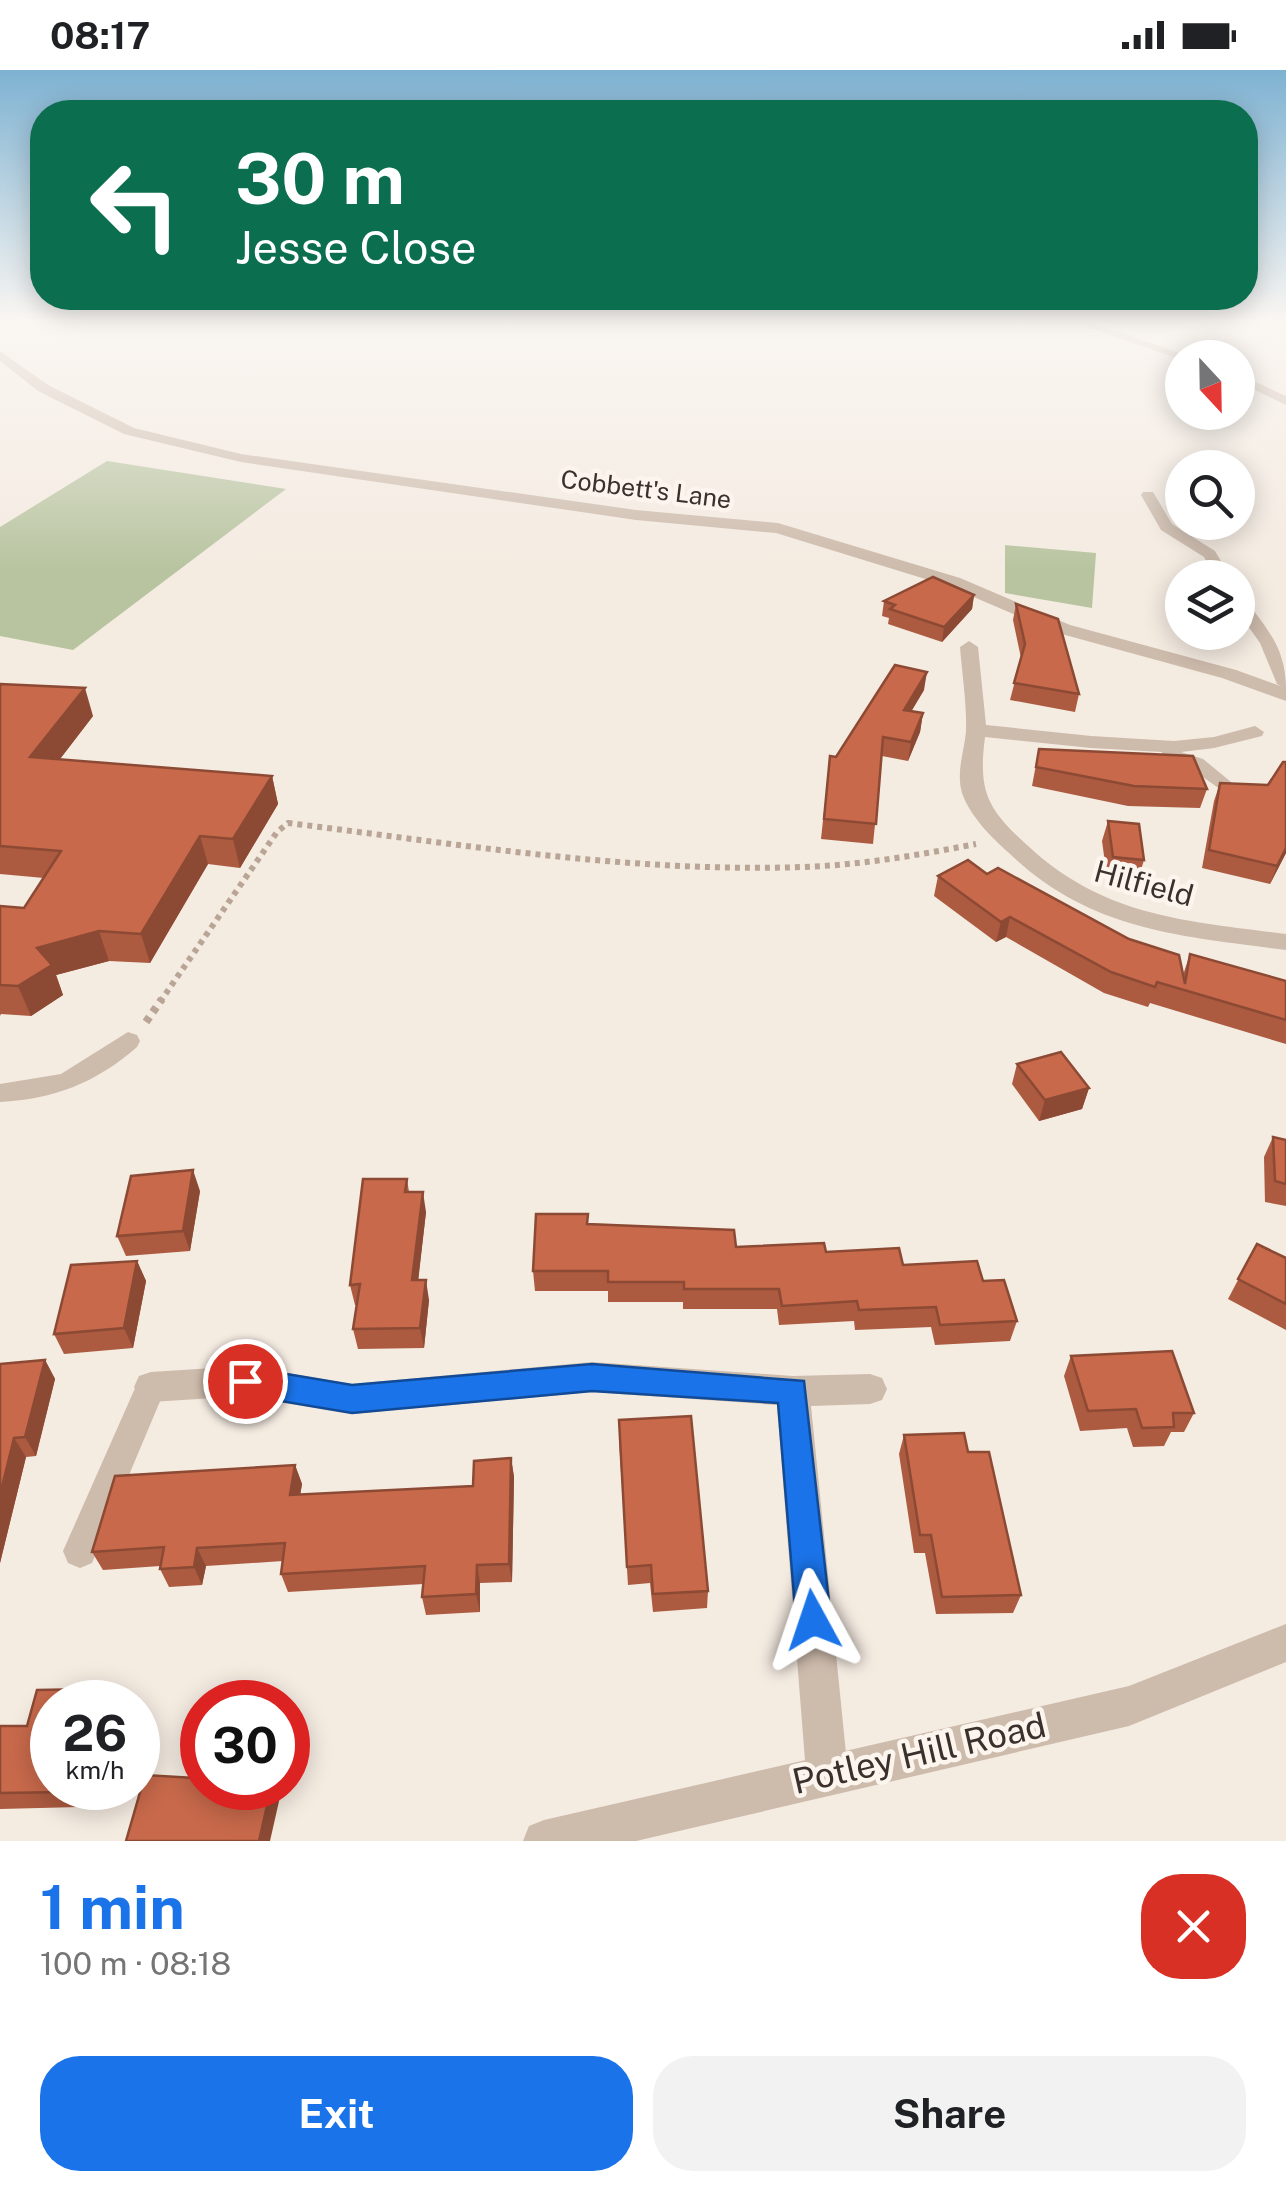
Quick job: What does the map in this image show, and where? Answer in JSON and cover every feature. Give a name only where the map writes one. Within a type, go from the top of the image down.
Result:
[{"type":"street","name":"Cobbett's Lane","points":[[75,404],[130,431],[261,462],[636,515],[778,528],[954,582],[1064,629],[1229,674],[1286,695]]},
{"type":"street","name":"Hilfield","points":[[969,647],[976,730],[971,786],[1005,837],[1044,879],[1083,902],[1143,921],[1286,942]]},
{"type":"street","points":[[976,730],[1092,742]]},
{"type":"street","points":[[151,1387],[245,1381],[352,1399],[592,1377],[793,1390],[870,1389]]},
{"type":"street","points":[[793,1390],[827,1774]]},
{"type":"street","name":"Potley Hill Road","points":[[544,1841],[1129,1706],[1286,1643]]},
{"type":"lane","points":[[1148,495],[1166,527],[1210,554],[1213,560]]},
{"type":"lane","points":[[1255,625],[1268,643],[1286,684]]},
{"type":"lane","points":[[1092,742],[1157,749],[1222,743],[1255,732]]},
{"type":"lane","points":[[1157,749],[1196,763],[1224,786]]},
{"type":"lane","points":[[0,1094],[62,1084],[99,1068],[128,1041]]},
{"type":"lane","points":[[80,1552],[151,1387]]},
{"type":"path","points":[[128,1041],[180,976],[277,832],[288,823],[668,866],[738,869],[911,860],[1005,837]]},
{"type":"green space","points":[[107,461],[286,489],[73,650],[0,636],[0,527]]},
{"type":"green space","points":[[1005,545],[1096,553],[1092,608],[1005,593]]},
{"type":"building","points":[[933,577],[974,595],[944,627],[890,609],[895,605],[884,601]]},
{"type":"building","points":[[1016,604],[1058,619],[1079,694],[1014,683],[1025,644]]},
{"type":"building","points":[[895,665],[927,672],[904,710],[923,713],[911,742],[883,737],[876,824],[824,819],[830,756],[836,757]]},
{"type":"building","points":[[0,684],[85,688],[30,757],[272,776],[233,839],[200,836],[141,934],[99,931],[37,948],[52,965],[18,986],[0,985],[0,906],[24,908],[61,851],[0,846]]},
{"type":"building","points":[[1039,749],[1193,756],[1207,789],[1134,786],[1036,767]]},
{"type":"building","points":[[1283,762],[1286,848],[1277,866],[1209,850],[1220,783],[1268,785]]},
{"type":"building","points":[[1108,821],[1139,824],[1144,860],[1113,857]]},
{"type":"building","points":[[968,860],[987,874],[998,868],[1129,939],[1179,955],[1185,984],[1190,954],[1286,981],[1286,1020],[1111,972],[1010,917],[1001,922],[938,876]]},
{"type":"building","points":[[1061,1052],[1089,1088],[1045,1100],[1017,1064]]},
{"type":"building","points":[[1273,1137],[1286,1140],[1286,1184],[1275,1181]]},
{"type":"building","points":[[193,1170],[183,1231],[117,1236],[131,1176]]},
{"type":"building","points":[[363,1179],[407,1179],[405,1192],[423,1192],[412,1280],[426,1280],[420,1328],[353,1329],[360,1284],[350,1285]]},
{"type":"building","points":[[536,1214],[588,1214],[587,1224],[734,1230],[736,1247],[824,1243],[826,1252],[899,1248],[903,1265],[977,1261],[983,1281],[1004,1280],[1017,1321],[940,1325],[936,1307],[859,1310],[857,1301],[782,1306],[779,1289],[684,1289],[684,1282],[608,1282],[608,1271],[533,1271]]},
{"type":"building","points":[[1257,1244],[1286,1258],[1286,1304],[1238,1279]]},
{"type":"building","points":[[137,1261],[124,1328],[54,1334],[71,1265]]},
{"type":"building","points":[[1172,1351],[1194,1413],[1173,1413],[1174,1427],[1142,1428],[1136,1409],[1088,1411],[1071,1356]]},
{"type":"building","points":[[45,1360],[25,1437],[14,1438],[0,1495],[0,1364]]},
{"type":"building","points":[[691,1416],[708,1591],[653,1594],[651,1565],[627,1567],[619,1420]]},
{"type":"building","points":[[964,1433],[968,1452],[989,1452],[1021,1595],[942,1597],[931,1535],[920,1535],[904,1435]]},
{"type":"building","points":[[511,1458],[509,1564],[477,1565],[476,1594],[422,1597],[425,1566],[281,1574],[285,1543],[197,1548],[194,1567],[160,1569],[164,1547],[92,1552],[115,1476],[295,1465],[290,1495],[473,1486],[474,1461]]},
{"type":"building","points":[[30,1715],[30,1793],[0,1793],[0,1726],[27,1726]]},
{"type":"building","points":[[160,1776],[180,1777],[180,1810],[266,1810],[259,1841],[126,1841],[135,1810],[160,1810]]},
{"type":"route","points":[[245,1381],[352,1399],[592,1377],[793,1390],[813,1620]]}]
